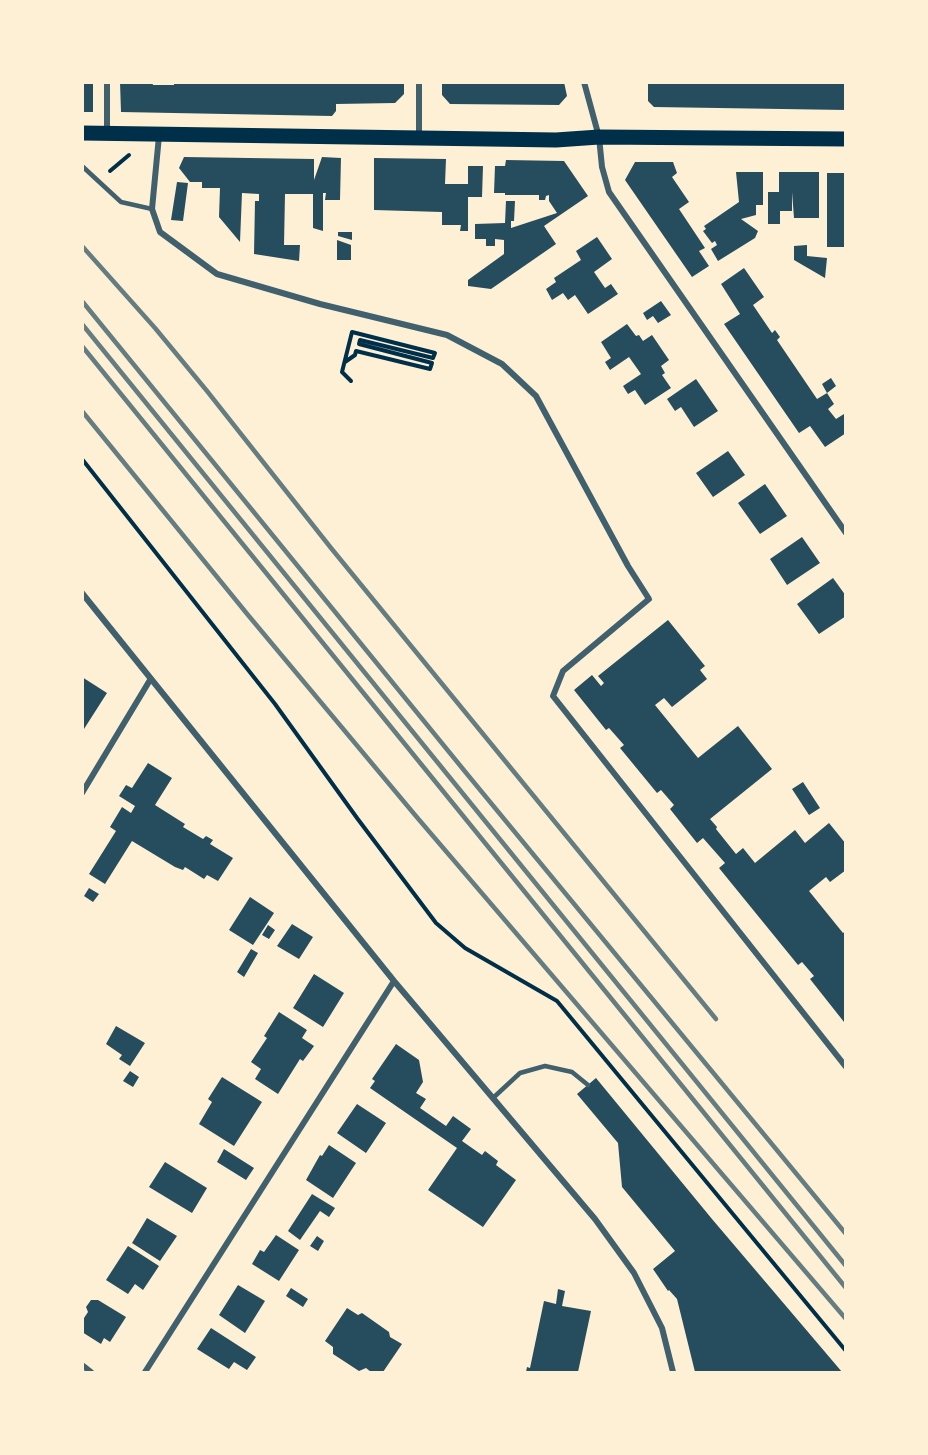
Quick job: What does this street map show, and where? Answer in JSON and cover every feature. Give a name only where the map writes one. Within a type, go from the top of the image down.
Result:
[{"type":"main road","points":[[82,134],[556,140],[599,137],[846,139]]},
{"type":"street","points":[[107,82],[107,134]]},
{"type":"street","points":[[418,82],[418,138]]},
{"type":"street","points":[[584,82],[599,137],[602,167],[609,192],[846,533]]},
{"type":"street","points":[[159,134],[152,209],[160,232],[217,274],[320,304],[447,335],[502,364],[536,396],[649,599],[563,672],[553,696],[846,1067]]},
{"type":"street","points":[[82,593],[394,981],[596,1219],[634,1273],[662,1328],[673,1372]]},
{"type":"street","points":[[82,793],[150,680]]},
{"type":"street","points":[[145,1372],[394,981]]},
{"type":"street","points":[[82,1365],[91,1372]]},
{"type":"lane","points":[[82,166],[121,202],[152,209]]},
{"type":"lane","points":[[494,1098],[520,1073],[545,1066],[572,1072],[588,1085]]},
{"type":"path","points":[[99,181],[128,155],[157,155]]},
{"type":"path","points":[[345,362],[355,355],[356,351],[430,369],[432,363],[359,344],[360,340],[433,358],[435,353],[352,332],[342,372],[351,381]]},
{"type":"path","points":[[82,459],[275,704],[436,922],[465,948],[557,1001],[846,1351]]},
{"type":"building","points":[[82,82],[93,82],[93,112],[82,112]]},
{"type":"building","points":[[120,82],[174,85],[174,82],[404,82],[404,94],[395,103],[336,104],[336,111],[332,116],[121,112]]},
{"type":"building","points":[[442,82],[564,82],[567,96],[559,105],[450,104],[442,95]]},
{"type":"building","points":[[648,82],[846,82],[846,110],[654,107],[648,101]]},
{"type":"building","points":[[184,157],[314,159],[314,180],[322,157],[341,158],[340,200],[325,200],[326,193],[323,193],[323,231],[313,228],[313,194],[285,194],[284,245],[300,245],[299,261],[254,254],[255,201],[259,201],[259,194],[242,193],[240,242],[219,217],[220,188],[202,188],[202,182],[190,182],[179,168]]},
{"type":"building","points":[[374,158],[446,159],[445,184],[468,184],[468,166],[483,166],[482,197],[468,197],[468,231],[460,231],[461,225],[442,225],[442,212],[374,210]]},
{"type":"building","points":[[506,160],[564,161],[588,196],[544,226],[556,244],[491,289],[468,286],[468,280],[504,254],[504,240],[495,239],[495,246],[486,246],[486,239],[475,239],[475,224],[505,223],[506,201],[515,201],[514,221],[511,221],[511,228],[557,213],[549,201],[549,195],[545,200],[539,200],[539,195],[494,193],[495,166],[505,166]]},
{"type":"building","points":[[635,162],[673,162],[677,173],[672,177],[689,202],[679,209],[705,248],[699,251],[709,266],[692,277],[625,180]]},
{"type":"building","points":[[736,172],[763,172],[763,205],[756,205],[756,215],[741,219],[758,231],[755,238],[718,261],[711,249],[717,245],[715,241],[712,243],[703,231],[706,229],[704,226],[739,202]]},
{"type":"building","points":[[779,172],[819,172],[819,218],[794,218],[792,192],[792,211],[780,211],[780,224],[768,224],[768,192],[779,192]]},
{"type":"building","points":[[827,173],[846,173],[846,247],[827,247]]},
{"type":"building","points":[[177,182],[188,183],[183,221],[171,220]]},
{"type":"building","points":[[338,232],[352,232],[352,240],[338,236]]},
{"type":"building","points":[[597,237],[612,259],[594,272],[605,288],[611,284],[618,294],[588,314],[575,295],[568,300],[563,293],[552,300],[546,289],[556,282],[554,278],[581,260],[576,251]]},
{"type":"building","points":[[337,240],[351,245],[351,260],[337,260]]},
{"type":"building","points":[[807,245],[807,256],[827,258],[825,278],[794,260],[794,246]]},
{"type":"building","points":[[744,268],[764,297],[753,305],[772,333],[775,330],[780,337],[777,340],[817,399],[827,393],[834,404],[828,409],[836,419],[844,414],[846,416],[846,433],[825,447],[810,426],[799,433],[724,324],[740,314],[721,284]]},
{"type":"building","points":[[661,301],[671,315],[658,323],[653,316],[647,320],[643,313]]},
{"type":"building","points":[[627,324],[643,341],[652,335],[669,360],[661,366],[665,373],[662,375],[671,388],[645,405],[635,390],[628,394],[623,386],[641,374],[629,357],[610,370],[605,362],[611,358],[601,342]]},
{"type":"building","points":[[831,378],[836,386],[827,393],[822,384]]},
{"type":"building","points":[[696,379],[718,411],[694,427],[681,407],[675,411],[667,399]]},
{"type":"building","points":[[728,451],[745,475],[713,497],[696,473]]},
{"type":"building","points":[[765,484],[787,516],[760,534],[738,503]]},
{"type":"building","points":[[802,537],[820,563],[787,585],[770,559]]},
{"type":"building","points":[[833,578],[846,596],[846,616],[819,634],[797,604]]},
{"type":"building","points":[[668,620],[705,666],[700,670],[707,679],[672,707],[664,698],[655,705],[698,758],[738,726],[772,769],[710,819],[717,827],[716,829],[736,854],[743,848],[755,863],[795,830],[805,843],[829,823],[846,844],[846,870],[830,882],[826,877],[809,891],[843,933],[846,931],[844,1022],[810,979],[814,976],[802,962],[798,965],[719,868],[725,863],[703,838],[697,843],[670,809],[674,805],[661,790],[657,793],[620,748],[624,745],[609,728],[606,730],[574,690],[592,675],[601,686],[604,683],[598,676]]},
{"type":"building","points":[[82,677],[107,693],[84,729],[82,728]]},
{"type":"building","points":[[148,763],[172,778],[155,805],[185,824],[183,827],[203,839],[206,836],[213,840],[210,844],[233,858],[218,881],[207,875],[204,879],[185,867],[183,870],[175,867],[132,841],[105,884],[89,874],[116,831],[110,827],[122,807],[131,813],[135,806],[119,796],[126,785],[132,788]]},
{"type":"building","points":[[803,782],[820,808],[809,815],[792,789]]},
{"type":"building","points":[[89,888],[99,894],[93,902],[84,896]]},
{"type":"building","points":[[250,897],[274,913],[253,945],[229,930]]},
{"type":"building","points":[[292,924],[313,937],[299,959],[277,946]]},
{"type":"building","points":[[268,925],[275,930],[269,939],[262,935]]},
{"type":"building","points":[[251,949],[258,953],[244,977],[237,972]]},
{"type":"building","points":[[314,974],[344,993],[323,1027],[293,1008]]},
{"type":"building","points":[[279,1012],[307,1030],[302,1038],[314,1046],[303,1061],[300,1059],[278,1094],[255,1079],[261,1069],[251,1062],[267,1038],[264,1036]]},
{"type":"building","points":[[116,1026],[145,1043],[130,1066],[119,1059],[122,1055],[106,1044]]},
{"type":"building","points":[[396,1044],[419,1060],[423,1082],[416,1093],[426,1099],[420,1108],[446,1126],[453,1116],[471,1129],[462,1141],[482,1155],[485,1151],[498,1161],[496,1165],[516,1180],[483,1227],[428,1190],[457,1148],[370,1088],[375,1081],[372,1079]]},
{"type":"building","points":[[130,1071],[139,1077],[133,1087],[123,1081]]},
{"type":"building","points":[[222,1077],[262,1102],[234,1146],[199,1124],[212,1102],[208,1099]]},
{"type":"building","points":[[596,1078],[842,1372],[695,1372],[677,1299],[668,1291],[653,1269],[675,1251],[622,1187],[618,1143],[577,1094]]},
{"type":"building","points":[[357,1104],[386,1123],[366,1153],[337,1133]]},
{"type":"building","points":[[329,1145],[356,1163],[333,1198],[306,1180],[320,1155],[322,1156]]},
{"type":"building","points":[[224,1149],[254,1168],[246,1180],[217,1162]]},
{"type":"building","points":[[165,1162],[207,1188],[192,1213],[149,1187]]},
{"type":"building","points":[[312,1194],[335,1208],[329,1217],[320,1211],[300,1240],[288,1231]]},
{"type":"building","points":[[147,1218],[177,1236],[160,1261],[132,1243]]},
{"type":"building","points":[[276,1235],[299,1250],[279,1281],[252,1264],[260,1250],[264,1252]]},
{"type":"building","points":[[317,1236],[324,1241],[318,1251],[310,1246]]},
{"type":"building","points":[[128,1246],[159,1266],[143,1290],[135,1284],[128,1294],[106,1280]]},
{"type":"building","points":[[238,1285],[265,1301],[245,1333],[219,1315]]},
{"type":"building","points":[[291,1288],[308,1299],[303,1307],[286,1296]]},
{"type":"building","points":[[558,1289],[565,1291],[562,1306],[591,1311],[578,1372],[526,1372],[527,1367],[530,1368],[544,1301],[556,1304]]},
{"type":"building","points":[[91,1300],[98,1300],[126,1317],[110,1342],[104,1338],[101,1344],[82,1332],[82,1321],[88,1312],[86,1307]]},
{"type":"building","points":[[347,1308],[358,1315],[362,1313],[389,1332],[390,1337],[402,1344],[383,1372],[371,1372],[366,1368],[359,1371],[333,1354],[333,1347],[325,1341]]},
{"type":"building","points":[[211,1328],[256,1357],[247,1370],[234,1362],[229,1369],[197,1349]]},
{"type":"railway","points":[[82,246],[207,391],[331,548],[716,1019]]},
{"type":"railway","points":[[82,301],[846,1234]]},
{"type":"railway","points":[[82,324],[846,1266]]},
{"type":"railway","points":[[82,346],[846,1288]]},
{"type":"railway","points":[[82,411],[415,815],[846,1319]]}]
